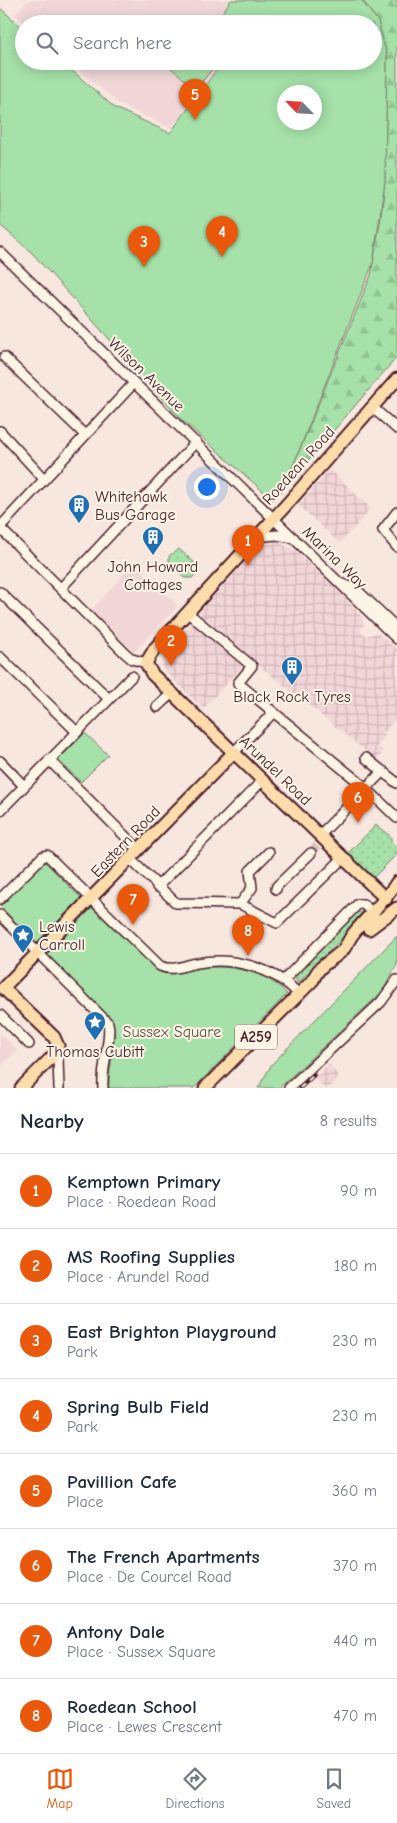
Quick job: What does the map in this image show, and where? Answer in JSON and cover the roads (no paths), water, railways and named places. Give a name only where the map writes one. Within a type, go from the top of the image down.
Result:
[{"type":"main road","name":"Roedean Road","points":[[146,663],[149,655],[258,537],[397,379]]},
{"type":"main road","name":"Arundel Road","points":[[146,663],[148,670],[263,780],[320,840],[391,896]]},
{"type":"main road","name":"Eastern Road","points":[[2,989],[234,752]]},
{"type":"main road","name":"A259","points":[[346,946],[358,940],[370,929],[391,896],[397,882]]},
{"type":"main road","name":"A259","points":[[205,1088],[312,980],[326,961],[335,958],[346,946],[353,934],[391,896]]},
{"type":"main road","points":[[370,929],[397,908]]},
{"type":"main road","points":[[2,989],[56,1040],[58,1049],[21,1088]]},
{"type":"street","name":"Wilson Avenue","points":[[1,257],[274,518]]},
{"type":"street","points":[[4,356],[85,435]]},
{"type":"street","points":[[134,383],[0,528],[132,659],[146,663]]},
{"type":"street","points":[[372,407],[397,429]]},
{"type":"street","points":[[0,432],[44,479]]},
{"type":"street","points":[[61,588],[196,442]]},
{"type":"street","points":[[397,512],[383,530],[397,547]]},
{"type":"street","name":"Marina Way","points":[[274,518],[397,639]]},
{"type":"street","points":[[258,537],[270,535],[294,538]]},
{"type":"street","points":[[341,583],[356,589],[397,628]]},
{"type":"street","points":[[0,592],[110,699]]},
{"type":"street","points":[[188,613],[252,666],[238,683],[366,788],[397,818]]},
{"type":"street","points":[[0,657],[77,732]]},
{"type":"street","points":[[0,811],[132,676]]},
{"type":"street","points":[[157,708],[173,692]]},
{"type":"street","name":"Eastern Road","points":[[234,752],[273,713]]},
{"type":"street","points":[[366,758],[397,783]]},
{"type":"street","points":[[49,760],[139,850]]},
{"type":"street","points":[[0,761],[24,786]]},
{"type":"street","points":[[320,840],[383,771]]},
{"type":"street","points":[[157,887],[263,780]]},
{"type":"street","points":[[240,904],[252,888],[246,873],[269,852]]},
{"type":"street","points":[[276,889],[311,852]]},
{"type":"street","points":[[0,899],[43,856],[47,855],[156,963],[164,968],[172,969],[210,961],[233,962],[260,969],[284,981],[298,993]]},
{"type":"street","points":[[130,860],[173,901],[181,904],[221,902],[240,904],[270,921],[279,923],[342,859]]},
{"type":"street","points":[[284,981],[358,904],[363,904],[374,914]]},
{"type":"street","points":[[0,915],[105,1019],[110,1031],[102,1064],[103,1088]]},
{"type":"street","points":[[289,1088],[381,1002],[397,980]]},
{"type":"street","points":[[0,1016],[29,1044]]},
{"type":"street","points":[[54,1054],[58,1058],[59,1088]]},
{"type":"tunnel","points":[[311,853],[318,845]]},
{"type":"railway","points":[[300,1088],[314,1075]]},
{"type":"place","name":"Pavillion Cafe","points":[[195,120]]},
{"type":"place","name":"Spring Bulb Field","points":[[222,257]]},
{"type":"place","name":"East Brighton Playground","points":[[144,267]]},
{"type":"place","name":"Whitehawk Bus Garage","points":[[79,524]]},
{"type":"place","name":"John Howard Cottages","points":[[153,556]]},
{"type":"place","name":"Kemptown Primary","points":[[248,566]]},
{"type":"place","name":"MS Roofing Supplies","points":[[171,666]]},
{"type":"place","name":"Black Rock Tyres","points":[[292,686]]},
{"type":"place","name":"The French Apartments","points":[[358,823]]},
{"type":"place","name":"Antony Dale","points":[[133,925]]},
{"type":"place","name":"Lewis Carroll","points":[[23,954]]},
{"type":"place","name":"Roedean School","points":[[248,956]]},
{"type":"place","name":"Thomas Cubitt","points":[[95,1041]]},
{"type":"park label","name":"Sussex Square","points":[[172,1031]]}]
